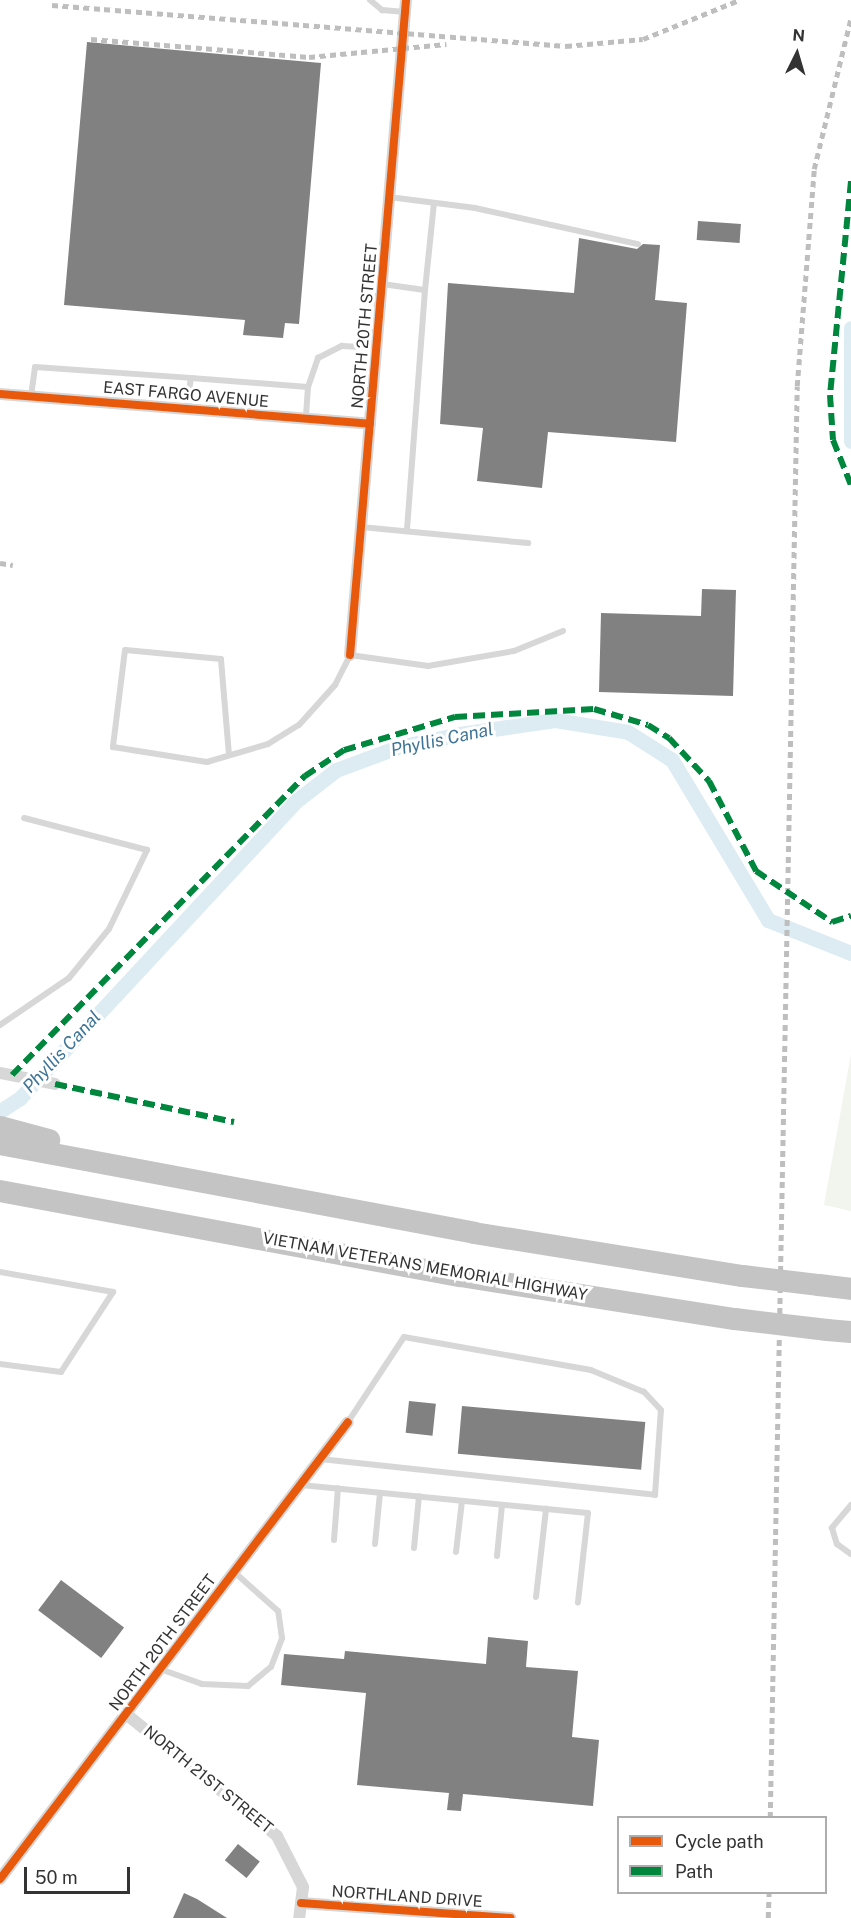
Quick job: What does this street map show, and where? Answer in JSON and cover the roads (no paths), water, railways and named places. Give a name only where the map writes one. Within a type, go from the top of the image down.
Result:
[{"type":"highway","points":[[6,1134],[228,1187],[743,1276],[851,1289]]},
{"type":"highway","name":"VIETNAM VETERANS MEMORIAL HIGHWAY","points":[[0,1191],[460,1276],[735,1319],[851,1332]]},
{"type":"street","name":"NORTH 20TH STREET","points":[[350,655],[406,6]]},
{"type":"street","name":"EAST FARGO AVENUE","points":[[0,394],[370,424]]},
{"type":"street","points":[[0,1073],[55,1084]]},
{"type":"street","name":"NORTH 20TH STREET","points":[[0,1879],[348,1422]]},
{"type":"street","name":"NORTH 21ST STREET","points":[[126,1714],[277,1836],[303,1887],[299,1918]]},
{"type":"street","name":"NORTHLAND DRIVE","points":[[301,1903],[510,1918]]},
{"type":"lane","points":[[370,0],[382,10],[406,6]]},
{"type":"lane","points":[[389,197],[434,203],[638,244]]},
{"type":"lane","points":[[406,531],[434,203]]},
{"type":"lane","points":[[382,284],[425,290]]},
{"type":"lane","points":[[306,419],[308,387],[318,358],[342,346],[376,348]]},
{"type":"lane","points":[[31,396],[35,367],[308,387]]},
{"type":"lane","points":[[187,409],[191,378]]},
{"type":"lane","points":[[361,527],[528,543]]},
{"type":"lane","points":[[229,755],[222,659],[125,650],[113,747],[207,762],[268,744],[299,725],[336,685],[350,655],[428,666],[514,651],[563,631]]},
{"type":"lane","points":[[0,1025],[69,978],[109,929],[147,850],[24,818]]},
{"type":"lane","points":[[0,1272],[114,1292],[61,1371],[0,1364]]},
{"type":"lane","points":[[320,1459],[655,1495],[661,1410],[644,1392],[591,1370],[404,1337],[348,1422]]},
{"type":"lane","points":[[300,1485],[588,1513],[578,1602]]},
{"type":"lane","points":[[334,1540],[338,1488]]},
{"type":"lane","points":[[375,1544],[380,1492]]},
{"type":"lane","points":[[414,1548],[419,1496]]},
{"type":"lane","points":[[456,1552],[462,1501]]},
{"type":"lane","points":[[498,1556],[502,1505]]},
{"type":"lane","points":[[851,1505],[832,1528],[837,1544],[851,1554]]},
{"type":"lane","points":[[536,1597],[546,1509]]},
{"type":"lane","points":[[160,1669],[202,1684],[248,1686],[271,1667],[282,1638],[278,1611],[234,1572]]},
{"type":"waterway","name":"Phyllis Canal","points":[[851,328],[851,441]]},
{"type":"waterway","name":"Phyllis Canal","points":[[0,1111],[20,1098],[296,801],[336,770],[398,747],[460,734],[555,720],[628,732],[672,760],[768,920],[851,953]]},
{"type":"railway","points":[[52,5],[566,46],[643,39],[739,0]]},
{"type":"railway","points":[[770,1816],[797,386],[814,169],[851,17]]},
{"type":"railway","points":[[91,39],[309,57],[446,44]]},
{"type":"railway","points":[[0,563],[13,565]]},
{"type":"railway","points":[[768,1918],[769,1894]]}]
